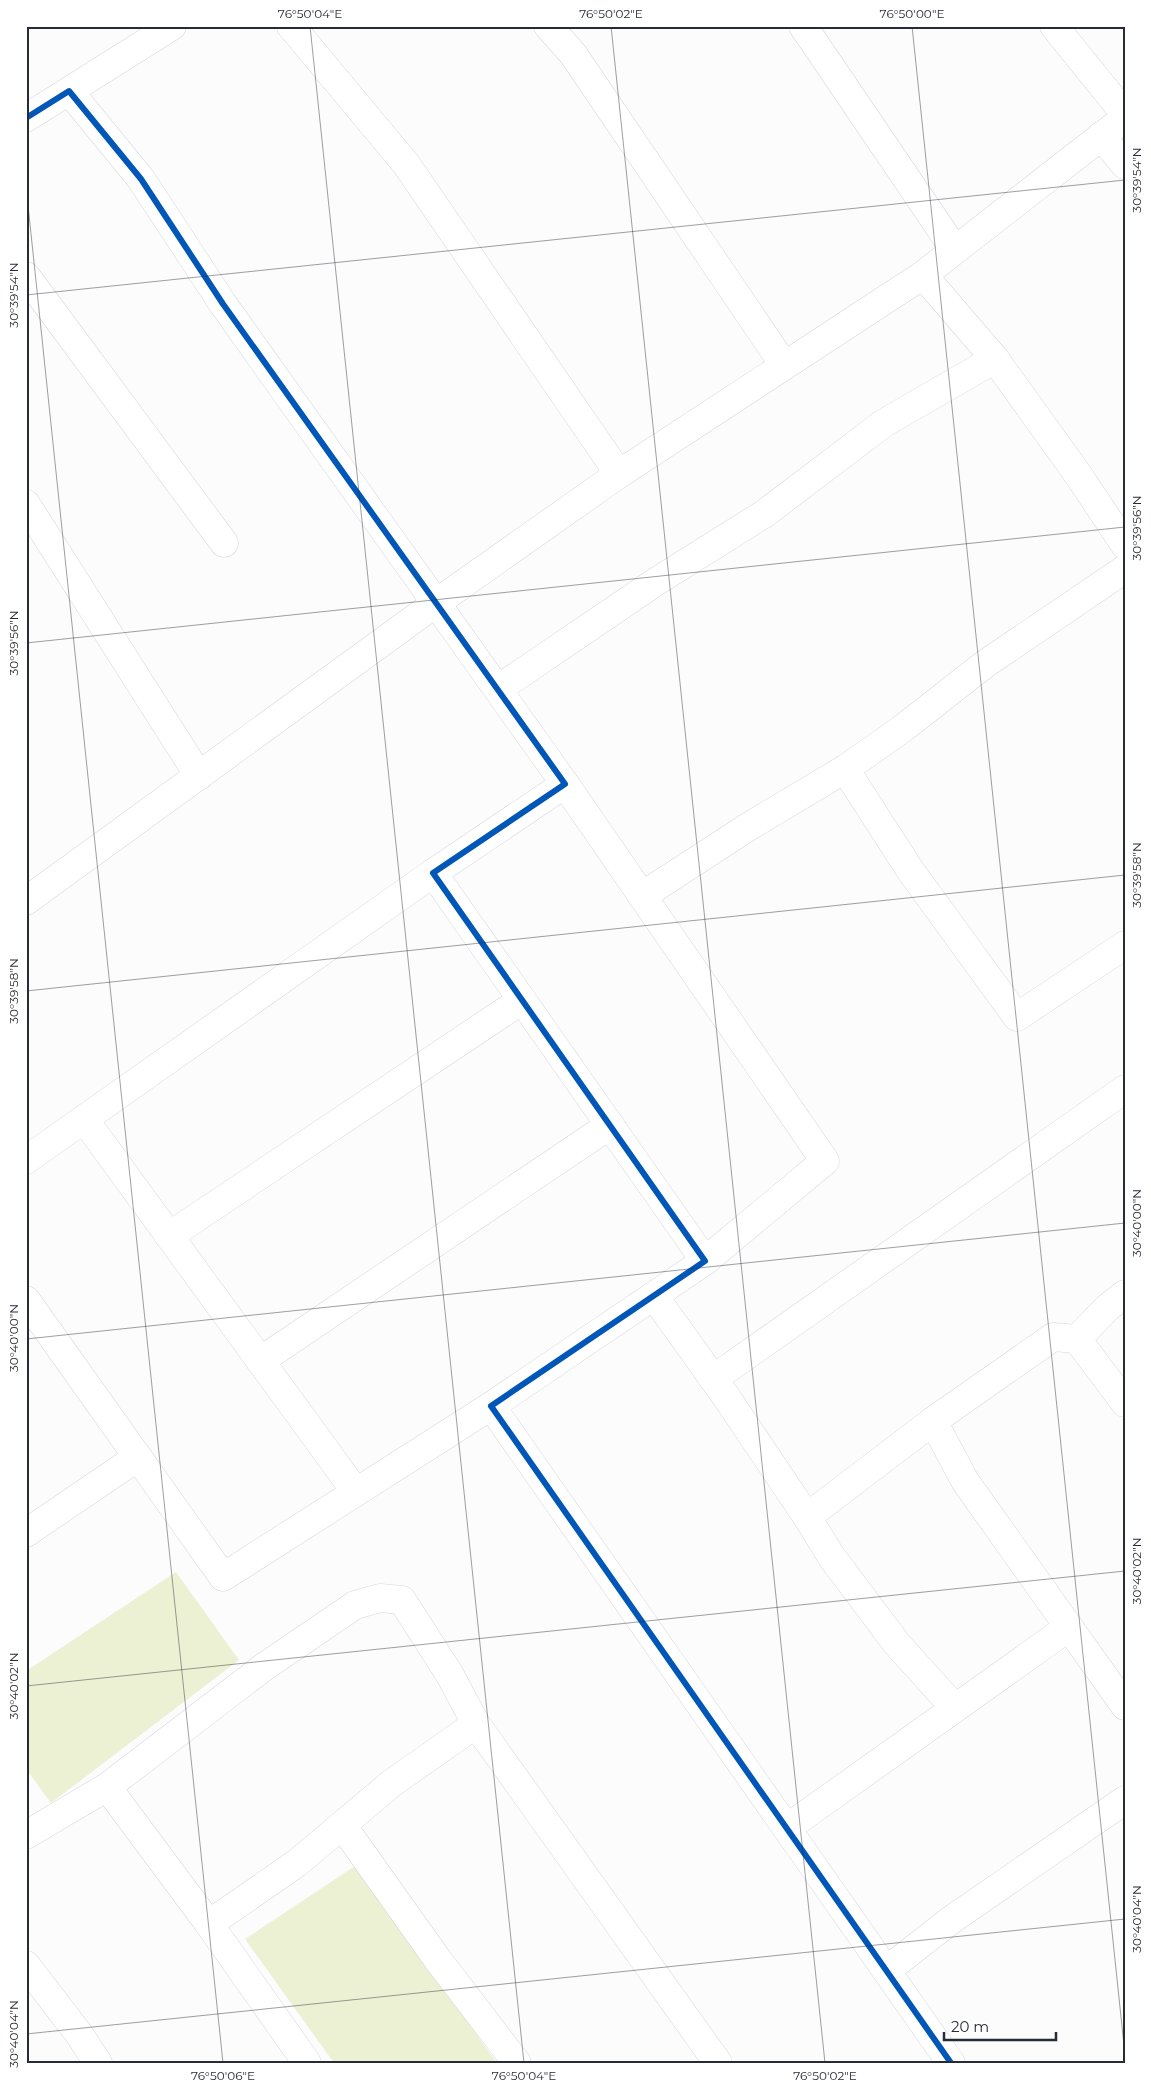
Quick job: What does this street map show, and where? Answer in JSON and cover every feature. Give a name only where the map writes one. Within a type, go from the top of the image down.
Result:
[{"type":"street","points":[[26,118],[172,26]]},
{"type":"street","points":[[291,26],[406,164],[619,474]]},
{"type":"street","points":[[548,26],[572,54],[784,365]]},
{"type":"street","points":[[803,26],[955,250]]},
{"type":"street","points":[[1054,26],[1125,114]]},
{"type":"street","points":[[26,1300],[35,1330],[138,1457],[223,1577],[491,1406],[705,1261],[825,1161],[565,784],[223,304],[141,179],[69,91]]},
{"type":"street","points":[[26,901],[436,603],[619,474],[923,275],[1125,118]]},
{"type":"street","points":[[1101,136],[1125,165]]},
{"type":"street","points":[[923,275],[995,358],[1079,476],[1125,545]]},
{"type":"street","points":[[26,276],[224,543]]},
{"type":"street","points":[[498,689],[657,581],[764,514],[884,423],[995,358]]},
{"type":"street","points":[[26,504],[199,776]]},
{"type":"street","points":[[642,896],[748,827],[845,769],[902,729],[985,664],[1125,569]]},
{"type":"street","points":[[845,769],[910,870],[1018,1017],[1125,945]]},
{"type":"street","points":[[26,1160],[433,873],[565,784]]},
{"type":"street","points":[[433,873],[705,1261]]},
{"type":"street","points":[[169,1236],[522,1000]]},
{"type":"street","points":[[714,1379],[1125,1089]]},
{"type":"street","points":[[84,1119],[356,1492]]},
{"type":"street","points":[[260,1360],[610,1125]]},
{"type":"street","points":[[1077,1339],[1107,1308],[1125,1294]]},
{"type":"street","points":[[654,1296],[714,1379],[807,1517],[830,1556],[897,1644],[954,1707]]},
{"type":"street","points":[[807,1517],[933,1421],[1053,1337],[1077,1339],[1125,1403]]},
{"type":"street","points":[[491,1406],[951,2063]]},
{"type":"street","points":[[933,1421],[965,1481],[1125,1706]]},
{"type":"street","points":[[26,1532],[138,1457]]},
{"type":"street","points":[[26,1836],[107,1787],[264,1667],[355,1605],[380,1598],[402,1600],[450,1675],[476,1724],[718,2063]]},
{"type":"street","points":[[787,1828],[1068,1627]]},
{"type":"street","points":[[209,1924],[297,1863],[392,1782],[476,1724]]},
{"type":"street","points":[[107,1787],[209,1924],[307,2063]]},
{"type":"street","points":[[886,1970],[951,1920],[1125,1800]]},
{"type":"street","points":[[342,1825],[438,1960],[517,2063]]},
{"type":"street","points":[[26,1965],[79,2034],[98,2063]]},
{"type":"green space","points":[[176,1572],[239,1660],[51,1803],[26,1769],[26,1671]]},
{"type":"green space","points":[[355,1866],[497,2063],[334,2063],[245,1939]]},
{"type":"cycle path","points":[[26,118],[69,91],[141,179],[223,304],[565,784],[433,873],[705,1261],[491,1406],[951,2063]]}]
